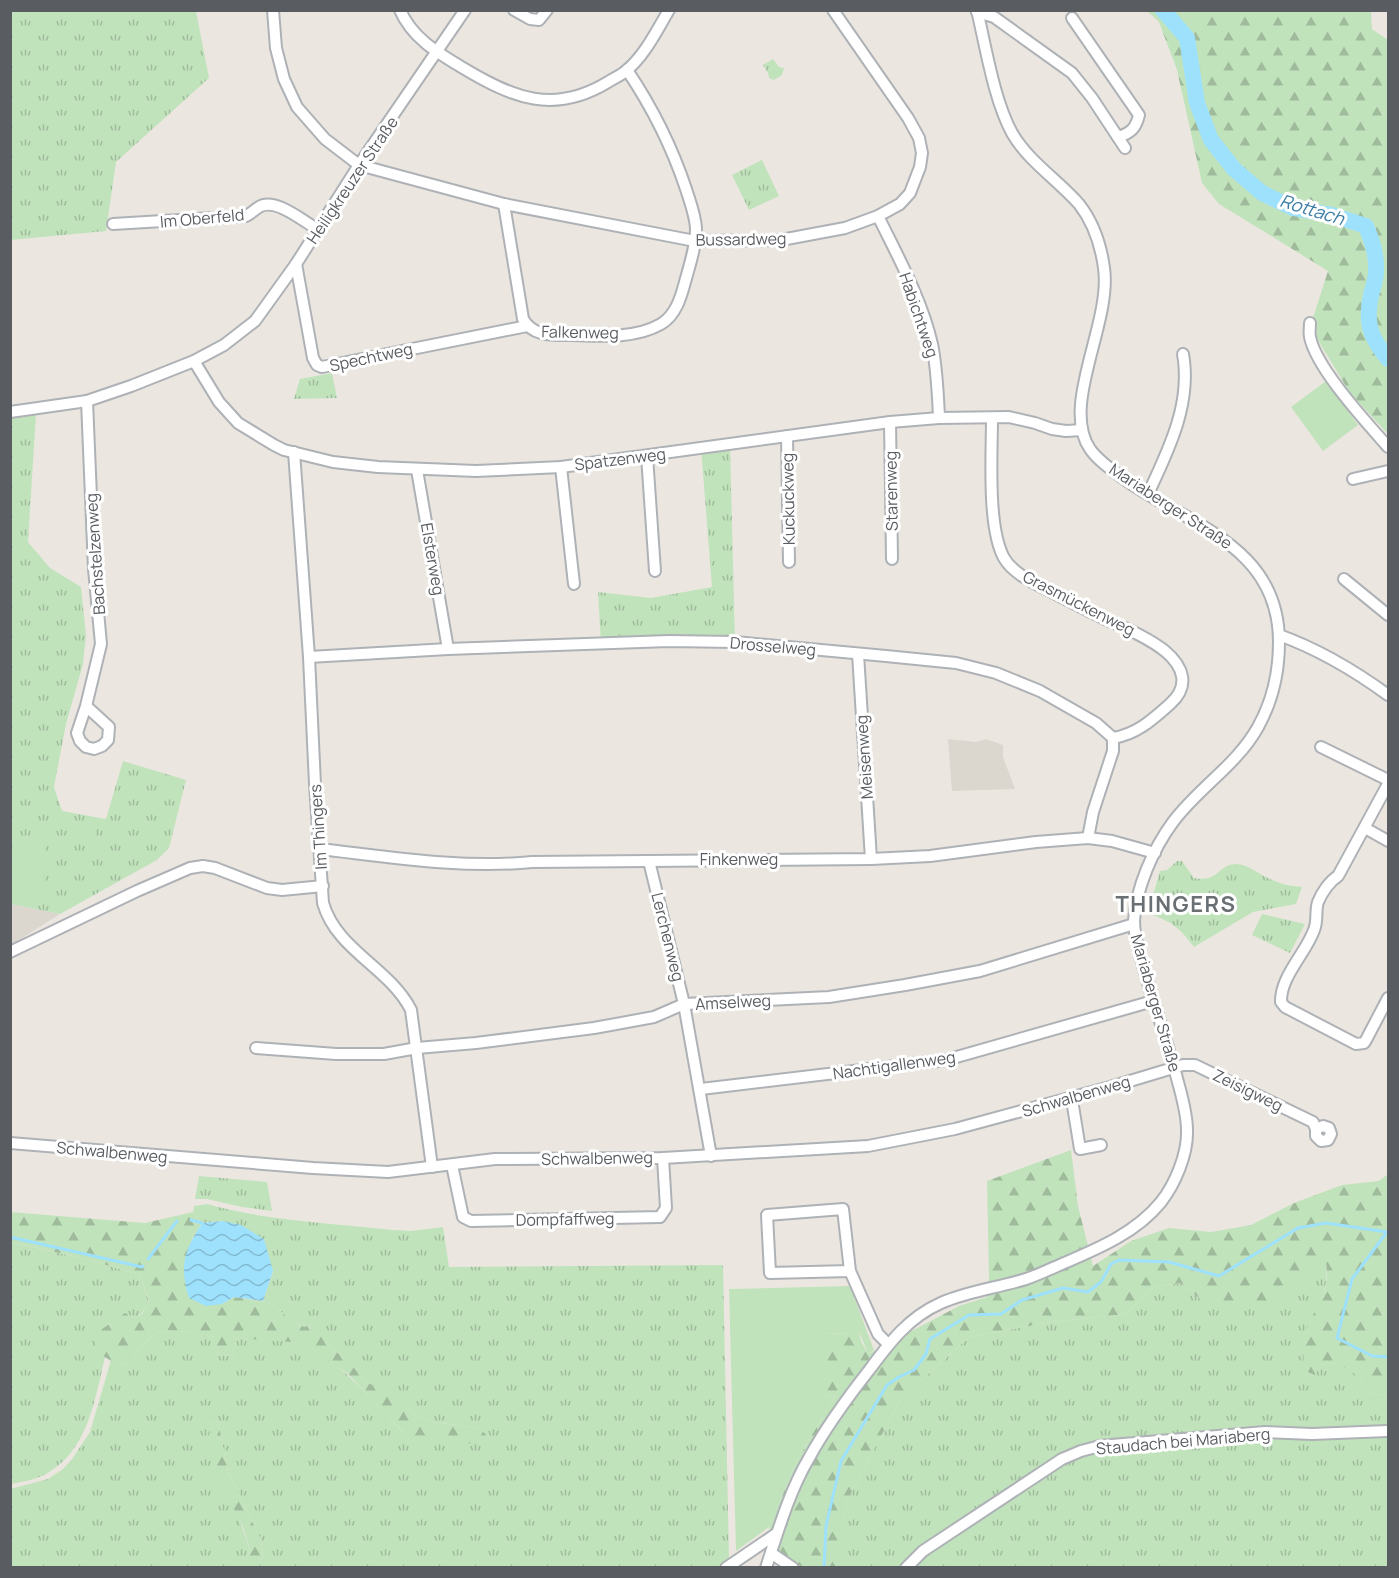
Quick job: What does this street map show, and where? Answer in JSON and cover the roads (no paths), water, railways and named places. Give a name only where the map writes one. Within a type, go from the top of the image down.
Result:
[{"type":"street","points":[[273,10],[276,48],[284,79],[297,107],[325,139],[359,165]]},
{"type":"street","points":[[400,10],[405,22],[437,52],[484,81],[525,98],[548,101],[573,99],[595,90],[627,70],[650,43],[669,10]]},
{"type":"street","name":"Heiligkreuzer Straße","points":[[10,412],[87,401],[195,361],[224,345],[255,321],[296,264],[359,165],[465,10]]},
{"type":"street","points":[[514,10],[534,21],[539,20],[547,10]]},
{"type":"street","name":"Bussardweg","points":[[359,165],[504,204],[695,241],[781,240],[845,228],[878,216],[900,204],[910,193],[920,167],[922,153],[919,138],[908,118],[833,10]]},
{"type":"street","points":[[977,11],[994,17],[1072,73],[1092,98],[1125,148]]},
{"type":"street","name":"Mariaberger Straße","points":[[766,1568],[776,1534],[807,1460],[848,1396],[888,1344],[909,1322],[938,1304],[966,1294],[1028,1278],[1094,1250],[1127,1232],[1153,1211],[1164,1198],[1185,1155],[1188,1130],[1175,1068],[1136,939],[1134,924],[1140,890],[1155,853],[1173,821],[1238,755],[1259,726],[1276,679],[1280,635],[1275,606],[1250,561],[1234,545],[1148,494],[1094,455],[1086,443],[1079,407],[1102,314],[1105,285],[1104,266],[1098,241],[1080,205],[1015,139],[1001,107],[977,11]]},
{"type":"street","points":[[1072,18],[1139,116],[1136,127],[1118,137]]},
{"type":"street","name":"Falkenweg","points":[[504,204],[520,307],[526,326],[533,331],[546,335],[605,336],[640,332],[661,324],[672,314],[678,303],[695,241],[695,216],[677,163],[647,100],[627,70]]},
{"type":"street","name":"Im Oberfeld","points":[[113,224],[246,216],[267,204],[283,208],[317,229]]},
{"type":"street","name":"Habichtweg","points":[[878,216],[909,280],[931,341],[938,379],[939,418]]},
{"type":"street","name":"Spechtweg","points":[[296,264],[313,358],[317,365],[322,367],[526,326]]},
{"type":"street","points":[[1310,323],[1310,338],[1337,386],[1389,447]]},
{"type":"street","points":[[1148,494],[1176,427],[1186,379],[1183,354]]},
{"type":"street","name":"Spatzenweg","points":[[195,361],[219,402],[238,423],[284,450],[333,462],[417,470],[476,471],[561,467],[890,422],[939,418],[1009,417],[1052,429],[1082,430]]},
{"type":"street","name":"Bachstelzenweg","points":[[86,706],[101,644],[94,569],[87,401]]},
{"type":"street","name":"Grasmückenweg","points":[[992,418],[993,513],[1004,558],[1033,583],[1144,637],[1166,652],[1178,665],[1183,677],[1180,696],[1149,723],[1128,736],[1113,738]]},
{"type":"street","name":"Starenweg","points":[[890,422],[892,559]]},
{"type":"street","name":"Kuckuckweg","points":[[787,436],[789,562]]},
{"type":"street","name":"Im Thingers","points":[[294,452],[309,657],[323,903],[334,930],[350,948],[392,982],[404,995],[411,1010],[432,1167]]},
{"type":"street","points":[[647,456],[655,572]]},
{"type":"street","points":[[561,467],[574,584]]},
{"type":"street","name":"Elsterweg","points":[[417,470],[448,648]]},
{"type":"street","points":[[1353,479],[1389,471]]},
{"type":"street","points":[[1344,579],[1389,615]]},
{"type":"street","points":[[1280,635],[1304,644],[1389,695]]},
{"type":"street","name":"Drosselweg","points":[[309,657],[448,648],[669,640],[735,642],[956,663],[996,673],[1040,691],[1096,723],[1113,738]]},
{"type":"street","name":"Meisenweg","points":[[858,654],[871,859]]},
{"type":"street","points":[[1088,838],[1093,813],[1113,751],[1113,738]]},
{"type":"street","points":[[1321,747],[1389,782],[1338,876],[1331,880],[1318,902],[1315,928],[1282,989],[1281,1002],[1285,1007],[1356,1044],[1364,1043],[1389,998]]},
{"type":"street","points":[[1365,828],[1389,841]]},
{"type":"street","name":"Finkenweg","points":[[320,849],[472,863],[508,864],[871,859],[930,856],[1036,842],[1088,838],[1112,841],[1155,853]]},
{"type":"street","name":"Lerchenweg","points":[[649,861],[684,1004],[711,1156]]},
{"type":"street","points":[[10,952],[190,868],[203,866],[215,868],[267,888],[282,890],[323,886]]},
{"type":"street","name":"Amselweg","points":[[256,1048],[336,1054],[384,1054],[417,1048],[594,1028],[654,1017],[684,1004],[828,997],[980,970],[1134,924]]},
{"type":"street","name":"Nachtigallenweg","points":[[700,1089],[946,1060],[1153,1001]]},
{"type":"street","name":"Zeisigweg","points":[[1175,1068],[1183,1065],[1196,1065],[1313,1122],[1316,1129]]},
{"type":"street","name":"Schwalbenweg","points":[[10,1143],[388,1172],[495,1159],[663,1158],[868,1146],[955,1129],[1175,1068]]},
{"type":"street","points":[[1068,1099],[1073,1106],[1080,1149],[1101,1145]]},
{"type":"street","name":"Dompfaffweg","points":[[452,1165],[464,1217],[471,1221],[660,1217],[666,1208],[663,1158]]},
{"type":"street","points":[[850,1270],[770,1273],[767,1215],[843,1209],[850,1270],[878,1334],[888,1344]]},
{"type":"street","name":"Staudach bei Mariaberg","points":[[906,1568],[923,1551],[1062,1459],[1081,1451],[1100,1446],[1265,1432],[1312,1434],[1389,1431]]},
{"type":"street","points":[[726,1568],[776,1534]]},
{"type":"street","points":[[771,1553],[793,1568]]},
{"type":"water","points":[[223,1221],[241,1225],[264,1239],[273,1271],[263,1301],[234,1297],[222,1304],[206,1306],[189,1298],[184,1277],[187,1251],[202,1223]]},
{"type":"waterway","name":"Rottach","points":[[1163,10],[1187,38],[1197,103],[1211,140],[1234,169],[1262,193],[1293,208],[1332,215],[1366,226],[1374,248],[1376,266],[1376,277],[1369,305],[1370,329],[1388,359]]},
{"type":"waterway","points":[[191,1220],[202,1223]]},
{"type":"waterway","points":[[148,1259],[177,1221]]},
{"type":"waterway","points":[[824,1568],[826,1526],[841,1461],[887,1385],[914,1370],[926,1354],[930,1339],[969,1315],[1001,1314],[1022,1300],[1063,1288],[1088,1292],[1101,1282],[1111,1264],[1119,1260],[1169,1262],[1219,1276],[1298,1228],[1326,1223],[1388,1231]]},
{"type":"waterway","points":[[1387,1232],[1352,1279],[1337,1338],[1372,1356],[1388,1357]]},
{"type":"waterway","points":[[10,1237],[143,1266]]},
{"type":"district","name":"THINGERS","points":[[1176,904]]}]
